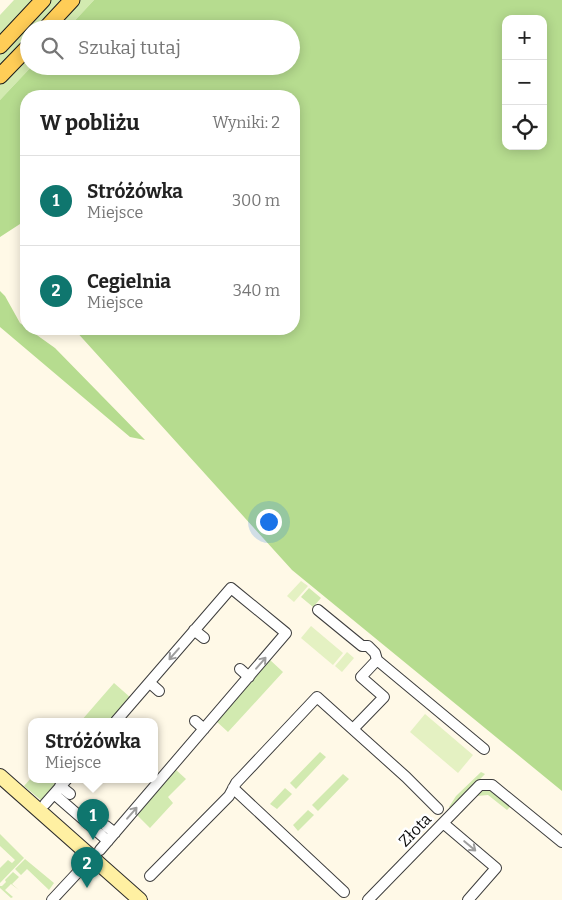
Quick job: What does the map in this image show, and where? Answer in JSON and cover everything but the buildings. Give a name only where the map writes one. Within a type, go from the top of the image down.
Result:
[{"type":"main road","points":[[24,20],[43,0]]},
{"type":"main road","points":[[53,20],[72,0]]},
{"type":"main road","points":[[0,46],[20,25]]},
{"type":"main road","points":[[0,76],[20,55]]},
{"type":"street","points":[[119,718],[231,588],[286,633],[204,729],[158,778]]},
{"type":"street","points":[[318,610],[362,646],[368,646],[375,653],[377,660],[484,749]]},
{"type":"street","points":[[194,630],[204,638]]},
{"type":"street","points":[[353,729],[384,697],[361,677],[377,660]]},
{"type":"street","points":[[240,669],[249,677]]},
{"type":"street","points":[[150,682],[159,691]]},
{"type":"street","points":[[150,876],[229,796],[236,783],[317,697],[412,782],[438,809]]},
{"type":"street","points":[[195,721],[204,729]]},
{"type":"street","points":[[0,776],[96,854],[140,900]]},
{"type":"street","points":[[52,900],[111,837],[154,783]]},
{"type":"street","name":"Złota","points":[[368,900],[478,787],[485,784],[494,787],[562,842]]},
{"type":"street","points":[[60,786],[111,837]]},
{"type":"street","points":[[60,786],[70,794]]},
{"type":"street","points":[[45,804],[60,786]]},
{"type":"street","points":[[233,788],[344,892]]},
{"type":"street","points":[[443,823],[496,868],[468,900]]},
{"type":"street","points":[[106,826],[111,837]]},
{"type":"green space","points":[[14,0],[36,0],[0,39],[0,15]]},
{"type":"green space","points":[[51,0],[64,0],[45,20],[32,20]]},
{"type":"green space","points":[[78,0],[94,0],[75,20],[60,20]]},
{"type":"green space","points":[[94,0],[562,0],[562,791],[292,570],[79,335],[300,335],[300,90],[20,90],[20,224],[0,237],[0,100],[24,75],[300,75],[300,20],[75,20]]},
{"type":"green space","points":[[20,33],[20,47],[0,68],[0,55]]},
{"type":"green space","points":[[20,63],[20,75],[24,75],[0,100],[0,84]]},
{"type":"green space","points":[[0,291],[5,296],[20,323],[20,335],[37,335],[55,348],[145,440],[130,437],[0,327]]},
{"type":"green space","points":[[301,581],[308,586],[294,602],[287,596]]},
{"type":"green space","points":[[309,588],[321,598],[313,607],[301,597]]},
{"type":"green space","points":[[311,626],[343,653],[333,665],[301,638]]},
{"type":"green space","points":[[347,652],[354,658],[342,672],[335,666]]},
{"type":"green space","points":[[269,659],[283,672],[228,732],[216,721]]},
{"type":"green space","points":[[114,683],[131,698],[114,718],[84,718]]},
{"type":"green space","points":[[425,714],[473,755],[458,773],[410,732]]},
{"type":"green space","points":[[320,752],[326,757],[296,789],[290,783]]},
{"type":"green space","points":[[175,769],[186,779],[168,797],[173,803],[150,828],[136,814]]},
{"type":"green space","points":[[481,772],[485,774],[451,809],[449,807],[456,796]]},
{"type":"green space","points":[[343,774],[349,779],[318,811],[312,805]]},
{"type":"green space","points":[[28,782],[58,783],[42,801],[24,786]]},
{"type":"green space","points":[[285,788],[292,794],[277,809],[270,804]]},
{"type":"green space","points":[[484,789],[491,790],[510,807],[507,810],[488,795],[477,796],[457,815]]},
{"type":"green space","points":[[308,810],[314,815],[298,831],[293,825]]},
{"type":"green space","points":[[0,834],[24,858],[0,883],[0,868],[8,860],[12,863],[15,860],[0,846]]},
{"type":"green space","points":[[25,859],[54,883],[49,890],[27,869],[21,875],[15,869]]},
{"type":"green space","points":[[13,872],[19,877],[12,884],[19,890],[11,884],[5,890],[13,897],[11,898],[0,886],[6,882],[5,880]]},
{"type":"place","name":"Stróżówka","points":[[93,840]]},
{"type":"place","name":"Cegielnia","points":[[87,888]]}]
